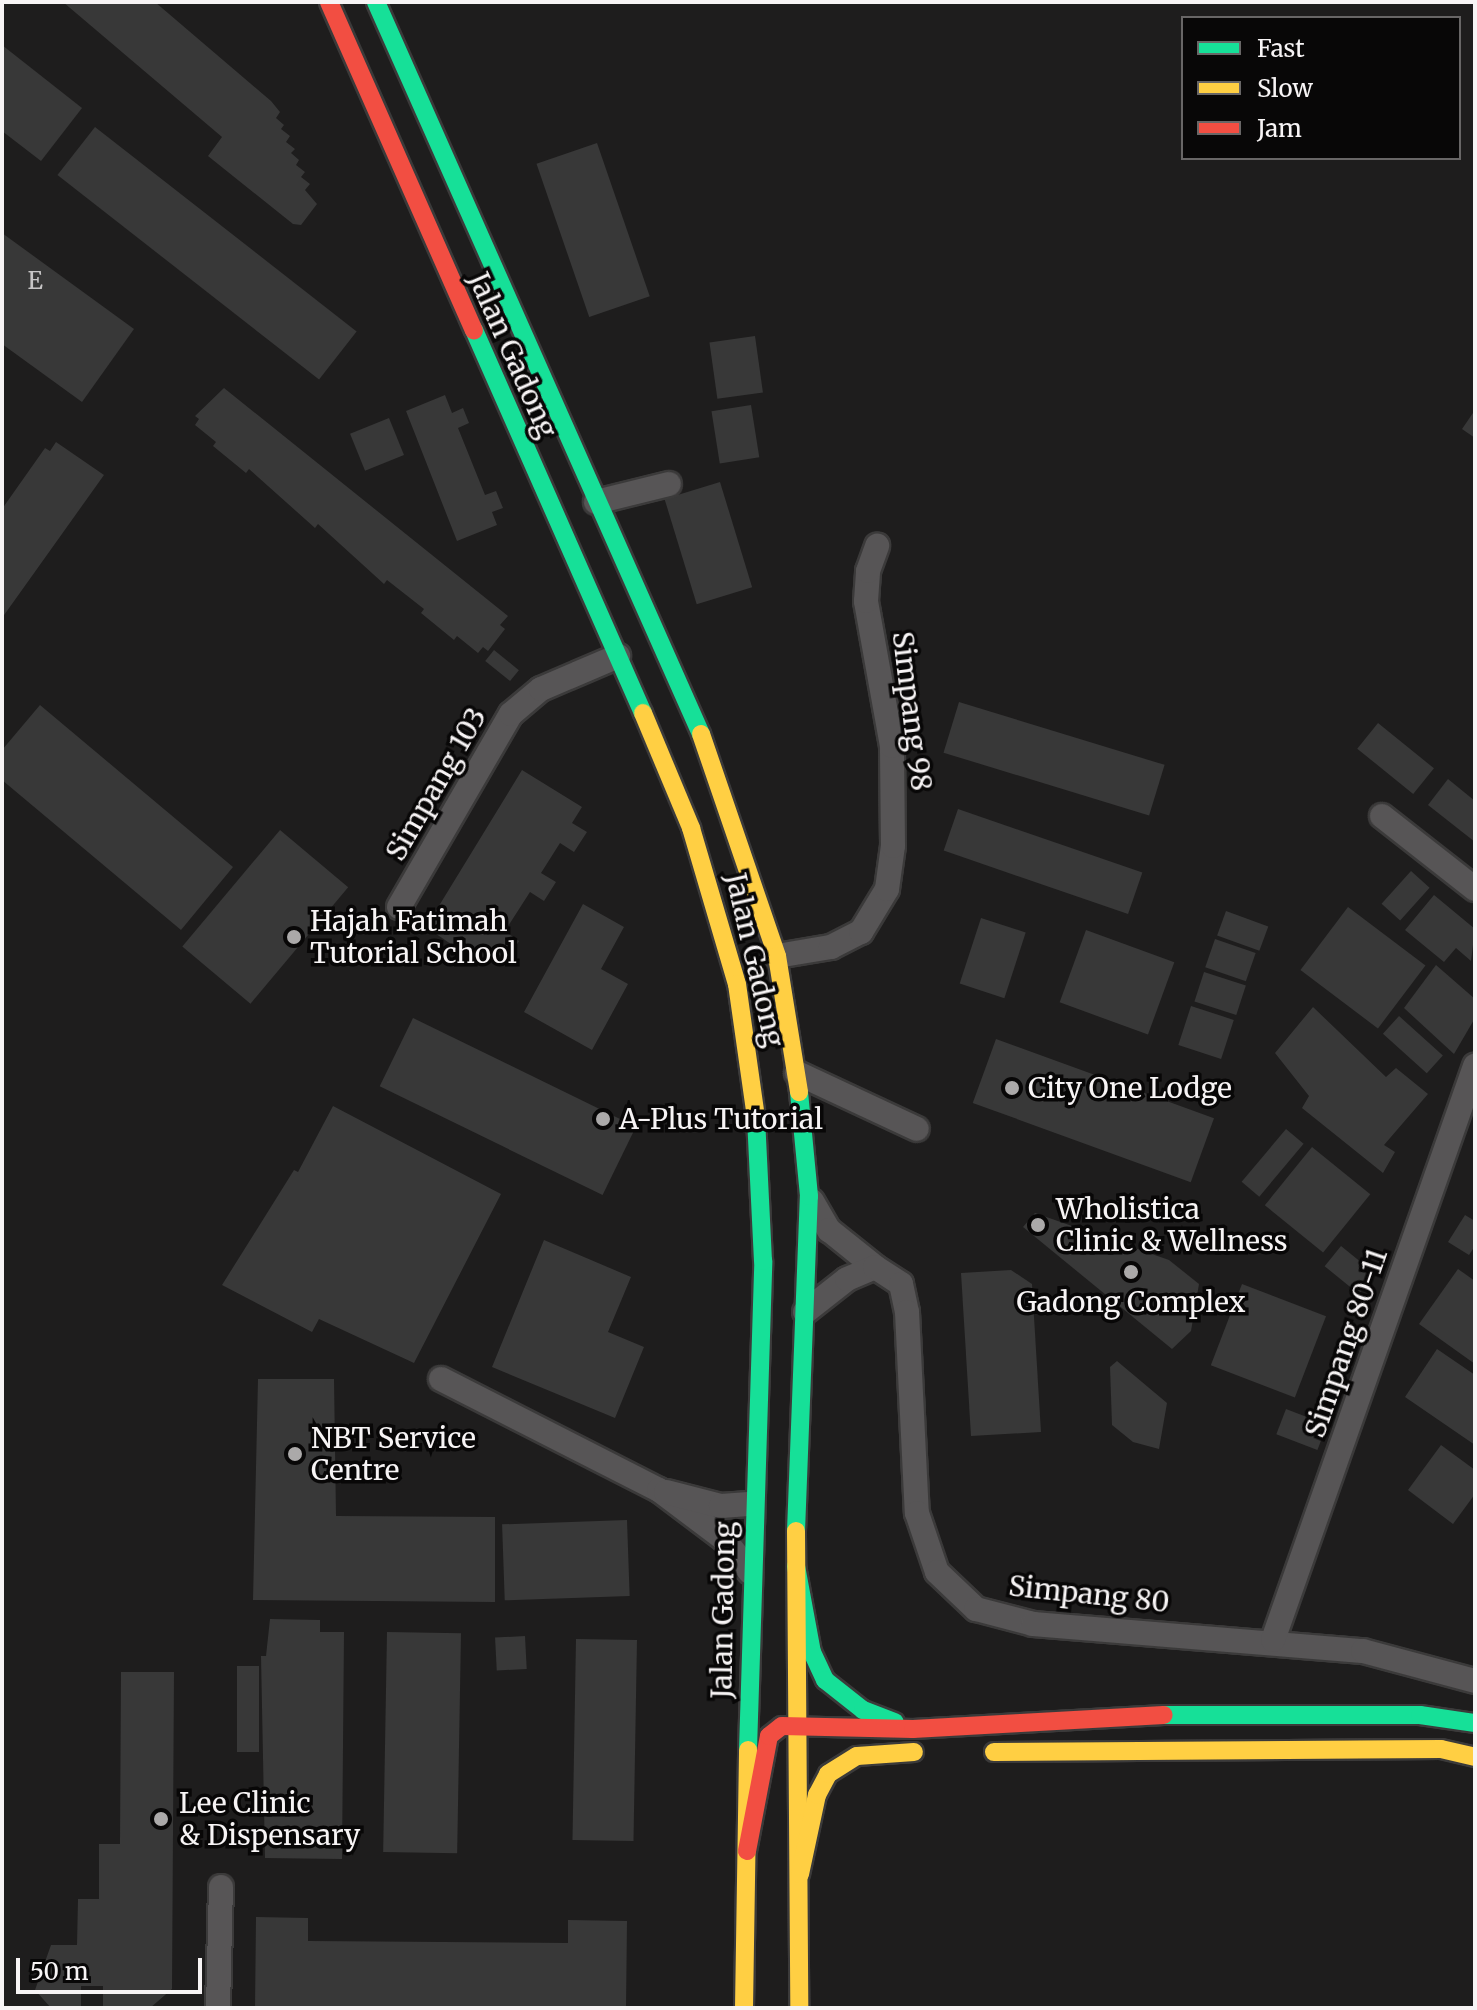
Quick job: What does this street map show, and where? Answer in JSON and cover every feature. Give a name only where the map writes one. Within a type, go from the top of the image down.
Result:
[{"type":"main road","name":"Jalan Gadong","points":[[329,2],[618,656],[705,870],[737,984],[762,1158],[763,1261],[752,1504],[744,2008]]},
{"type":"main road","name":"Jalan Gadong","points":[[376,2],[715,765],[777,956],[797,1073],[809,1196],[796,1566],[799,2008]]},
{"type":"main road","points":[[796,1566],[812,1652],[825,1680],[863,1710],[913,1729]]},
{"type":"main road","points":[[747,1851],[769,1736],[782,1726],[913,1729],[1169,1715],[1420,1715],[1475,1723]]},
{"type":"main road","points":[[972,1752],[1441,1749],[1475,1757]]},
{"type":"main road","points":[[800,1874],[817,1795],[828,1774],[857,1756],[941,1752]]},
{"type":"street","points":[[596,502],[669,484]]},
{"type":"street","name":"Simpang 98","points":[[777,956],[831,947],[861,932],[887,889],[893,846],[892,746],[866,601],[868,571],[877,546]]},
{"type":"street","name":"Simpang 103","points":[[399,907],[511,714],[541,689],[618,656]]},
{"type":"street","points":[[1382,816],[1475,889]]},
{"type":"street","name":"Simpang 80-11","points":[[1273,1640],[1475,1066]]},
{"type":"street","points":[[797,1073],[917,1129]]},
{"type":"street","name":"Simpang 80","points":[[809,1196],[829,1230],[875,1267],[893,1274],[906,1296],[917,1513],[925,1546],[954,1591],[1003,1620],[1273,1640],[1363,1651],[1474,1677]]},
{"type":"street","points":[[805,1312],[847,1279],[875,1267]]},
{"type":"street","points":[[441,1379],[659,1490],[731,1544],[751,1574]]},
{"type":"street","points":[[659,1490],[721,1506],[752,1504]]},
{"type":"street","points":[[218,2008],[221,1887]]},
{"type":"building","points":[[63,2],[155,2],[271,101],[280,112],[276,118],[284,125],[281,129],[290,136],[286,142],[295,149],[291,153],[299,160],[296,165],[305,172],[301,177],[310,184],[305,190],[317,204],[301,225],[293,224],[208,156],[222,137]]},
{"type":"building","points":[[2,45],[82,108],[41,161],[2,131]]},
{"type":"building","points":[[95,127],[357,331],[319,379],[57,175]]},
{"type":"building","points":[[597,143],[650,296],[589,317],[536,164]]},
{"type":"building","points":[[2,233],[134,329],[82,402],[2,344]]},
{"type":"building","points":[[755,336],[763,392],[717,399],[709,342]]},
{"type":"building","points":[[224,388],[508,616],[500,625],[505,629],[488,651],[483,647],[478,653],[457,636],[454,640],[421,613],[424,609],[387,580],[384,584],[318,524],[315,528],[249,469],[246,473],[213,446],[216,442],[195,425],[199,419],[195,416]]},
{"type":"building","points":[[445,395],[452,413],[463,408],[469,423],[458,428],[485,495],[496,491],[503,508],[492,512],[497,525],[457,541],[406,411]]},
{"type":"building","points":[[751,405],[759,457],[720,464],[711,411]]},
{"type":"building","points":[[1475,410],[1475,438],[1462,429]]},
{"type":"building","points":[[389,418],[404,455],[365,471],[350,434]]},
{"type":"building","points":[[56,442],[104,475],[2,618],[2,509],[45,448],[50,451]]},
{"type":"building","points":[[720,482],[752,587],[697,604],[665,499]]},
{"type":"building","points":[[494,650],[519,670],[510,681],[485,661]]},
{"type":"building","points":[[959,702],[1165,765],[1149,816],[944,753]]},
{"type":"building","points":[[40,705],[233,867],[181,930],[2,780],[2,750]]},
{"type":"building","points":[[1378,723],[1434,768],[1413,794],[1357,749]]},
{"type":"building","points":[[522,770],[582,807],[572,823],[587,832],[574,852],[560,843],[541,873],[556,882],[544,901],[530,892],[505,931],[519,941],[508,960],[493,951],[483,966],[426,927]]},
{"type":"building","points":[[1448,779],[1475,801],[1475,842],[1428,805]]},
{"type":"building","points":[[958,809],[1142,872],[1128,914],[944,851]]},
{"type":"building","points":[[280,830],[348,887],[250,1004],[182,946]]},
{"type":"building","points":[[1411,871],[1430,888],[1400,920],[1382,904]]},
{"type":"building","points":[[1434,895],[1475,929],[1471,961],[1456,948],[1444,962],[1405,930]]},
{"type":"building","points":[[583,904],[624,927],[601,969],[628,984],[592,1050],[524,1012]]},
{"type":"building","points":[[1348,907],[1425,965],[1378,1028],[1300,970]]},
{"type":"building","points":[[1226,911],[1268,926],[1259,951],[1217,935]]},
{"type":"building","points":[[981,918],[1026,933],[1004,998],[960,984]]},
{"type":"building","points":[[1086,930],[1174,962],[1148,1035],[1060,1002]]},
{"type":"building","points":[[1215,939],[1256,953],[1246,981],[1205,967]]},
{"type":"building","points":[[1436,965],[1475,999],[1475,1018],[1454,1054],[1404,1008]]},
{"type":"building","points":[[1204,972],[1246,986],[1236,1015],[1194,1001]]},
{"type":"building","points":[[1191,1006],[1234,1020],[1221,1059],[1178,1045]]},
{"type":"building","points":[[1313,1007],[1386,1077],[1396,1068],[1428,1094],[1384,1145],[1395,1152],[1383,1173],[1302,1108],[1309,1096],[1275,1053]]},
{"type":"building","points":[[1399,1016],[1443,1055],[1427,1073],[1383,1034]]},
{"type":"building","points":[[413,1018],[636,1127],[603,1195],[380,1086]]},
{"type":"building","points":[[996,1039],[1214,1118],[1191,1182],[973,1103]]},
{"type":"building","points":[[333,1106],[501,1194],[414,1363],[319,1319],[312,1332],[222,1285],[294,1170],[298,1172]]},
{"type":"building","points":[[1286,1129],[1304,1144],[1259,1197],[1242,1182]]},
{"type":"building","points":[[1312,1147],[1370,1194],[1323,1252],[1265,1205]]},
{"type":"building","name":"Gadong Complex","points":[[1035,1213],[1169,1260],[1199,1284],[1191,1331],[1172,1349],[1023,1227]]},
{"type":"building","points":[[1465,1215],[1475,1221],[1475,1246],[1469,1255],[1448,1242]]},
{"type":"building","points":[[544,1240],[631,1277],[608,1332],[644,1347],[615,1418],[492,1367]]},
{"type":"building","points":[[1341,1246],[1375,1274],[1359,1294],[1325,1266]]},
{"type":"building","points":[[1458,1269],[1475,1281],[1475,1364],[1419,1324]]},
{"type":"building","points":[[1011,1270],[1032,1284],[1041,1432],[971,1436],[961,1273]]},
{"type":"building","points":[[1242,1284],[1326,1316],[1295,1397],[1211,1365]]},
{"type":"building","points":[[1437,1349],[1475,1375],[1475,1445],[1405,1397]]},
{"type":"building","points":[[1117,1361],[1167,1403],[1159,1449],[1133,1442],[1112,1425],[1110,1367]]},
{"type":"building","name":"NBT Service Centre","points":[[258,1379],[334,1379],[336,1516],[495,1517],[495,1602],[253,1600]]},
{"type":"building","points":[[1286,1409],[1327,1425],[1317,1450],[1276,1434]]},
{"type":"building","points":[[1441,1445],[1475,1470],[1475,1494],[1453,1524],[1408,1490]]},
{"type":"building","points":[[627,1520],[630,1596],[505,1600],[502,1524]]},
{"type":"building","points":[[270,1619],[320,1620],[320,1632],[344,1632],[342,1859],[265,1858],[261,1656],[266,1656]]},
{"type":"building","points":[[387,1632],[461,1633],[457,1853],[383,1852]]},
{"type":"building","points":[[525,1636],[527,1669],[497,1671],[495,1638]]},
{"type":"building","points":[[576,1639],[637,1640],[633,1841],[572,1840]]},
{"type":"building","points":[[237,1666],[259,1666],[259,1752],[237,1752]]},
{"type":"building","points":[[121,1672],[174,1672],[172,1989],[150,2008],[103,2008],[103,1986],[81,1986],[81,2006],[51,2008],[35,1990],[51,1945],[77,1945],[78,1899],[99,1899],[99,1844],[120,1844]]},
{"type":"building","points":[[256,1917],[308,1918],[308,1941],[568,1943],[568,1920],[627,1921],[626,2008],[255,2008]]},
{"type":"traffic: fast","points":[[376,2],[701,734]]},
{"type":"traffic: fast","points":[[474,330],[643,713]]},
{"type":"traffic: fast","points":[[796,1531],[809,1196],[799,1092]]},
{"type":"traffic: fast","points":[[748,1750],[763,1261],[756,1117]]},
{"type":"traffic: fast","points":[[796,1566],[812,1652],[825,1680],[863,1710],[895,1722]]},
{"type":"traffic: fast","points":[[1164,1715],[1420,1715],[1475,1723]]},
{"type":"traffic: slow","points":[[643,713],[691,828],[737,984],[756,1117]]},
{"type":"traffic: slow","points":[[701,734],[777,956],[799,1092]]},
{"type":"traffic: slow","points":[[796,1531],[799,2008]]},
{"type":"traffic: slow","points":[[994,1752],[1441,1749],[1475,1757]]},
{"type":"traffic: slow","points":[[744,2008],[748,1750]]},
{"type":"traffic: slow","points":[[800,1874],[817,1795],[828,1774],[857,1756],[914,1752]]},
{"type":"traffic: jam","points":[[329,2],[474,330]]},
{"type":"traffic: jam","points":[[747,1851],[769,1736],[782,1726],[913,1729],[1164,1715]]},
{"type":"place","name":"Hajah Fatimah Tutorial School","points":[[294,937]]},
{"type":"place","name":"City One Lodge","points":[[1012,1088]]},
{"type":"place","name":"A-Plus Tutorial","points":[[603,1119]]},
{"type":"place","name":"Wholistica Clinic & Wellness","points":[[1038,1225]]},
{"type":"place","name":"Gadong Complex","points":[[1131,1272]]},
{"type":"place","name":"NBT Service Centre","points":[[295,1454]]},
{"type":"place","name":"Lee Clinic & Dispensary","points":[[161,1819]]}]
